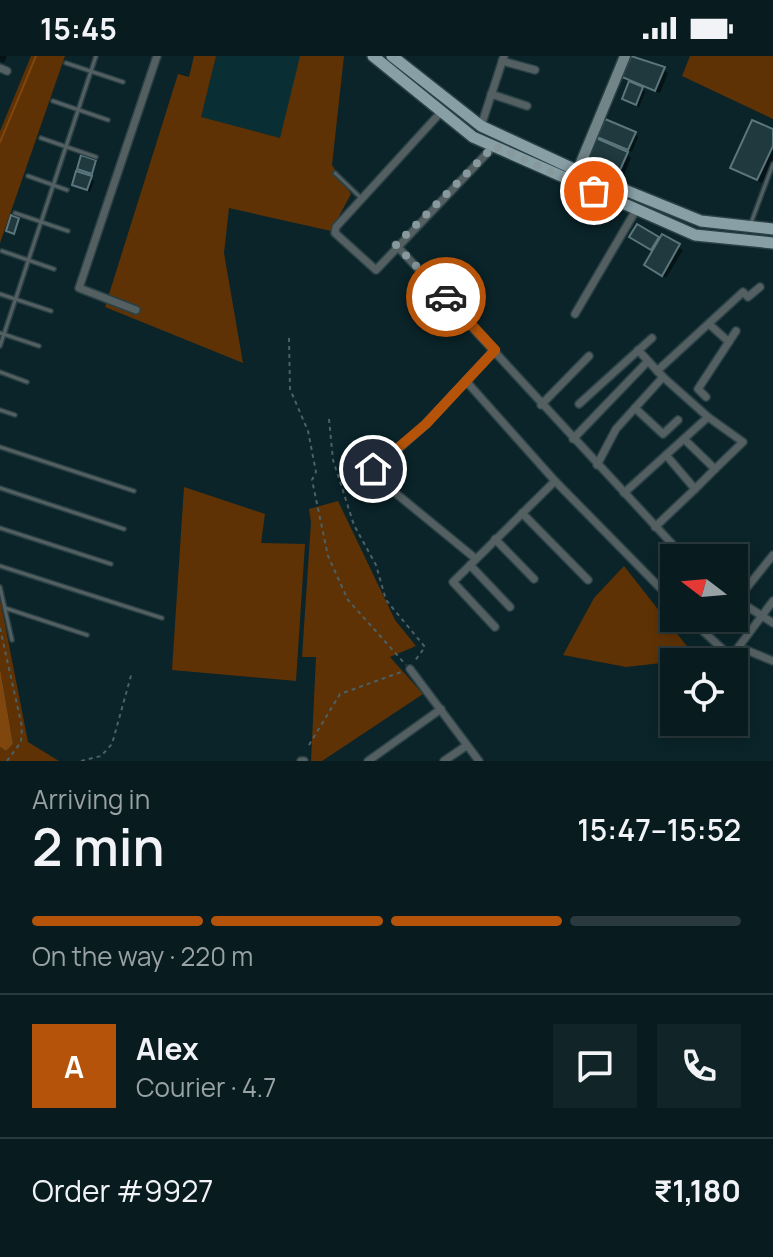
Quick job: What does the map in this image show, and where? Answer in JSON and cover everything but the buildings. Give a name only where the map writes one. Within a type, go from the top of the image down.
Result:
[{"type":"main road","points":[[373,56],[473,137],[701,221],[773,229]]},
{"type":"main road","points":[[394,57],[481,126],[636,210],[695,235],[773,243]]},
{"type":"street","points":[[136,310],[79,288],[157,56]]},
{"type":"street","points":[[575,176],[625,56]]},
{"type":"street","points":[[481,126],[503,58],[535,70]]},
{"type":"street","points":[[491,94],[527,106]]},
{"type":"street","points":[[442,111],[340,219],[335,233],[376,270],[396,245],[494,146]]},
{"type":"street","points":[[575,314],[636,210]]},
{"type":"street","points":[[396,245],[671,544]]},
{"type":"street","points":[[657,371],[743,292],[745,300],[760,287]]},
{"type":"street","points":[[709,324],[729,342]]},
{"type":"street","points":[[706,397],[698,389],[736,331]]},
{"type":"street","points":[[579,404],[652,338]]},
{"type":"street","points":[[495,350],[426,424],[371,473],[473,562],[510,607]]},
{"type":"street","points":[[638,350],[708,417],[743,442],[655,527]]},
{"type":"street","points":[[541,405],[589,356]]},
{"type":"street","points":[[573,439],[648,361]]},
{"type":"street","points":[[597,465],[604,447],[663,377]]},
{"type":"street","points":[[466,381],[555,481],[660,588]]},
{"type":"street","points":[[635,408],[663,434],[678,420]]},
{"type":"street","points":[[624,493],[708,417]]},
{"type":"street","points":[[684,439],[715,469]]},
{"type":"street","points":[[666,455],[695,489]]},
{"type":"street","points":[[495,627],[454,586],[455,580],[555,481]]},
{"type":"street","points":[[522,513],[588,580]]},
{"type":"street","points":[[495,539],[534,579]]},
{"type":"street","points":[[748,585],[773,555]]},
{"type":"street","points":[[704,632],[731,657],[773,601]]},
{"type":"street","points":[[748,607],[773,623]]},
{"type":"street","points":[[739,647],[773,661]]},
{"type":"street","points":[[410,669],[479,761]]},
{"type":"street","points":[[368,761],[441,709]]},
{"type":"street","points":[[444,761],[466,746]]},
{"type":"lane","points":[[0,346],[96,56]]},
{"type":"lane","points":[[66,63],[123,82]]},
{"type":"lane","points":[[53,101],[108,120]]},
{"type":"lane","points":[[41,138],[96,157]]},
{"type":"lane","points":[[750,227],[773,164]]},
{"type":"lane","points":[[335,173],[361,198]]},
{"type":"lane","points":[[28,176],[67,190]]},
{"type":"lane","points":[[15,213],[68,231]]},
{"type":"lane","points":[[2,251],[54,269]]},
{"type":"lane","points":[[0,294],[51,311]]},
{"type":"lane","points":[[2,334],[39,346]]},
{"type":"lane","points":[[0,372],[27,382]]},
{"type":"lane","points":[[0,410],[15,415]]},
{"type":"lane","points":[[0,447],[134,491]]},
{"type":"lane","points":[[0,488],[124,529]]},
{"type":"lane","points":[[0,528],[111,564]]},
{"type":"lane","points":[[0,566],[162,618]]},
{"type":"lane","points":[[0,587],[12,640]]},
{"type":"lane","points":[[5,608],[87,635]]},
{"type":"path","points":[[289,338],[290,389],[308,431],[316,472],[312,480],[328,556],[348,600],[410,669]]},
{"type":"path","points":[[309,745],[340,694],[410,669],[425,647],[386,600],[376,565],[354,525],[333,460],[329,419]]},
{"type":"path","points":[[0,628],[22,727],[21,742],[7,761]]},
{"type":"path","points":[[81,761],[101,756],[112,744],[132,672]]},
{"type":"shaded area","points":[[31,56],[65,56],[0,243],[0,131]]},
{"type":"shaded area","points":[[194,56],[216,56],[201,117],[280,138],[300,56],[344,56],[332,165],[351,194],[331,231],[229,208],[224,253],[243,363],[105,307],[178,74],[189,77]]},
{"type":"shaded area","points":[[216,56],[300,56],[281,138],[200,117]]},
{"type":"shaded area","points":[[690,56],[773,56],[773,119],[682,76]]},
{"type":"shaded area","points":[[184,487],[265,514],[261,543],[305,544],[296,681],[172,670]]},
{"type":"shaded area","points":[[338,501],[395,620],[416,646],[390,657],[423,694],[322,761],[311,761],[316,657],[302,657],[311,522],[309,509]]},
{"type":"shaded area","points":[[624,566],[660,612],[660,632],[676,632],[688,648],[660,648],[660,663],[626,667],[563,655],[594,598]]},
{"type":"shaded area","points":[[0,599],[28,742],[59,761],[0,761],[0,747],[6,751],[13,744],[0,668]]},
{"type":"shaded area","points":[[0,668],[13,744],[6,751],[0,747]]},
{"type":"waterway","points":[[0,142],[36,56]]},
{"type":"way so far","points":[[446,297],[396,245],[440,204],[494,146],[594,191]]},
{"type":"route","points":[[373,469],[426,424],[495,350],[446,297]]}]
